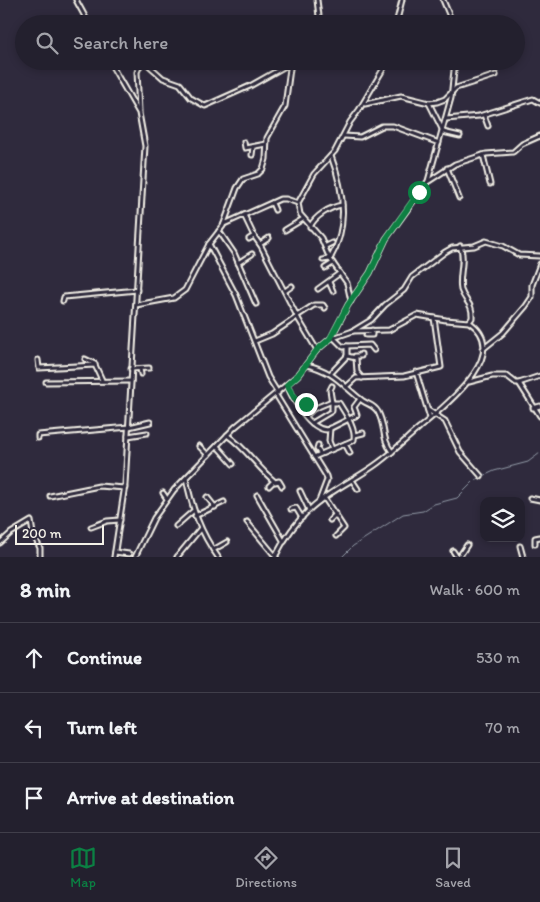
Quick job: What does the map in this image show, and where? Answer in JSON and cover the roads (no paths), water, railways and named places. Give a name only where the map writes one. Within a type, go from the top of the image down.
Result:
[{"type":"street","points":[[76,0],[84,15]]},
{"type":"street","points":[[317,0],[319,15]]},
{"type":"street","points":[[398,15],[402,0]]},
{"type":"street","points":[[443,0],[449,15]]},
{"type":"street","points":[[115,70],[139,113]]},
{"type":"street","points":[[114,557],[125,488],[145,146],[139,113],[137,70]]},
{"type":"street","points":[[154,70],[163,78],[180,84],[192,98],[205,106],[244,89],[276,70]]},
{"type":"street","points":[[136,306],[177,297],[188,284],[209,244],[223,224],[241,183],[263,169],[266,159],[266,144],[285,106],[290,70]]},
{"type":"street","points":[[351,301],[348,283],[332,261],[326,246],[303,219],[298,203],[314,174],[331,156],[344,136],[350,122],[362,106],[383,70]]},
{"type":"street","points":[[332,339],[351,301],[370,273],[386,239],[428,181],[440,143],[453,90],[454,70]]},
{"type":"street","points":[[362,106],[366,103],[375,103],[401,96],[429,103],[443,100],[453,90],[496,75]]},
{"type":"street","points":[[446,119],[484,115],[533,99],[540,103]]},
{"type":"street","points":[[429,103],[443,132]]},
{"type":"street","points":[[501,105],[503,109]]},
{"type":"street","points":[[484,115],[488,126]]},
{"type":"street","points":[[344,136],[360,138],[382,126],[393,126],[440,143]]},
{"type":"street","points":[[443,132],[460,136]]},
{"type":"street","points":[[428,181],[447,168],[483,155],[513,152],[522,144],[540,136]]},
{"type":"street","points":[[244,142],[245,148],[266,144]]},
{"type":"street","points":[[252,155],[253,146]]},
{"type":"street","points":[[483,155],[490,184]]},
{"type":"street","points":[[326,268],[332,261],[342,227],[339,183],[331,156]]},
{"type":"street","points":[[447,168],[458,198]]},
{"type":"street","points":[[223,224],[286,198],[298,203]]},
{"type":"street","points":[[272,203],[275,210]]},
{"type":"street","points":[[310,227],[315,220],[332,207],[342,205]]},
{"type":"street","points":[[244,215],[317,350]]},
{"type":"street","points":[[285,230],[303,219]]},
{"type":"street","points":[[219,231],[238,263],[256,304]]},
{"type":"street","points":[[250,239],[254,236]]},
{"type":"street","points":[[260,244],[269,238]]},
{"type":"street","points":[[135,557],[154,518],[167,498],[227,435],[287,385],[307,365],[317,350],[332,339],[352,331],[371,320],[385,305],[404,290],[412,277],[445,252],[460,246],[474,246],[486,241],[503,246],[519,255],[540,256]]},
{"type":"street","points":[[326,246],[332,243]]},
{"type":"street","points":[[209,244],[236,295],[268,378],[327,480],[318,502]]},
{"type":"street","points":[[460,246],[463,258],[461,289],[473,310],[472,318],[469,322]]},
{"type":"street","points":[[238,263],[252,254]]},
{"type":"street","points":[[323,260],[332,261]]},
{"type":"street","points":[[484,349],[503,334],[532,297],[532,285],[540,264]]},
{"type":"street","points":[[318,289],[340,273]]},
{"type":"street","points":[[329,282],[333,291]]},
{"type":"street","points":[[285,292],[292,286]]},
{"type":"street","points":[[63,301],[64,297],[136,290]]},
{"type":"street","points":[[254,341],[272,334],[314,305],[323,305],[325,308]]},
{"type":"street","points":[[247,522],[276,557],[284,542],[309,510],[392,452],[436,414],[468,382],[476,372],[484,349],[482,334],[469,322],[417,315],[393,328],[352,331]]},
{"type":"street","points":[[346,387],[356,378],[404,376],[442,366],[434,318]]},
{"type":"street","points":[[366,336],[372,335],[372,330]]},
{"type":"street","points":[[332,339],[343,347],[370,345],[374,350]]},
{"type":"street","points":[[331,373],[347,356],[347,346]]},
{"type":"street","points":[[347,356],[361,356],[361,354]]},
{"type":"street","points":[[354,356],[357,372],[362,378]]},
{"type":"street","points":[[86,359],[95,365],[102,381]]},
{"type":"street","points":[[38,360],[39,368],[95,365]]},
{"type":"street","points":[[307,365],[331,373],[360,399],[373,405],[384,428],[385,442],[392,452]]},
{"type":"street","points":[[131,369],[149,368]]},
{"type":"street","points":[[140,369],[141,374]]},
{"type":"street","points":[[416,372],[430,418]]},
{"type":"street","points":[[468,382],[492,376],[507,376],[516,383],[519,383],[540,376]]},
{"type":"street","points":[[46,382],[131,381]]},
{"type":"street","points":[[519,383],[533,408],[540,416]]},
{"type":"street","points":[[287,385],[312,424],[322,429],[332,449]]},
{"type":"street","points":[[312,424],[332,411],[330,390],[332,386]]},
{"type":"street","points":[[322,429],[330,428],[357,415],[354,407],[360,399]]},
{"type":"street","points":[[306,416],[313,409],[332,402],[339,403],[354,435],[354,440],[314,457]]},
{"type":"street","points":[[300,407],[308,403],[313,409]]},
{"type":"street","points":[[533,408],[540,406]]},
{"type":"street","points":[[428,410],[444,421],[460,452],[481,476]]},
{"type":"street","points":[[38,438],[38,435],[129,427],[150,422]]},
{"type":"street","points":[[329,441],[330,428]]},
{"type":"street","points":[[128,436],[147,433]]},
{"type":"street","points":[[354,435],[363,433]]},
{"type":"street","points":[[227,435],[246,452],[259,468],[275,482],[279,481],[282,486]]},
{"type":"street","points":[[346,444],[350,453]]},
{"type":"street","points":[[318,445],[317,449],[320,453]]},
{"type":"street","points":[[199,446],[208,455]]},
{"type":"street","points":[[217,446],[233,464]]},
{"type":"street","points":[[186,477],[193,511],[200,529],[218,557]]},
{"type":"street","points":[[352,480],[358,489]]},
{"type":"street","points":[[270,486],[275,482]]},
{"type":"street","points":[[50,496],[100,486],[125,488]]},
{"type":"street","points":[[300,491],[309,510]]},
{"type":"street","points":[[164,493],[167,498]]},
{"type":"street","points":[[257,495],[284,542]]},
{"type":"street","points":[[207,497],[215,507]]},
{"type":"street","points":[[530,498],[540,500]]},
{"type":"street","points":[[325,499],[344,528],[336,536]]},
{"type":"street","points":[[195,516],[224,502]]},
{"type":"street","points":[[291,509],[296,508],[302,518]]},
{"type":"street","points":[[176,526],[193,511]]},
{"type":"street","points":[[330,520],[336,514]]},
{"type":"street","points":[[0,543],[30,520],[33,534],[40,548],[40,557]]},
{"type":"street","points":[[91,527],[120,520]]},
{"type":"street","points":[[177,557],[200,529]]},
{"type":"street","points":[[535,544],[534,538],[540,537]]},
{"type":"street","points":[[213,550],[227,542]]},
{"type":"street","points":[[453,551],[458,557],[467,545]]},
{"type":"street","points":[[520,546],[522,557]]},
{"type":"street","points":[[115,552],[129,554]]},
{"type":"waterway","points":[[342,557],[353,546],[403,514],[423,511],[434,504],[457,498],[475,480],[494,471],[528,462],[540,453]]}]
